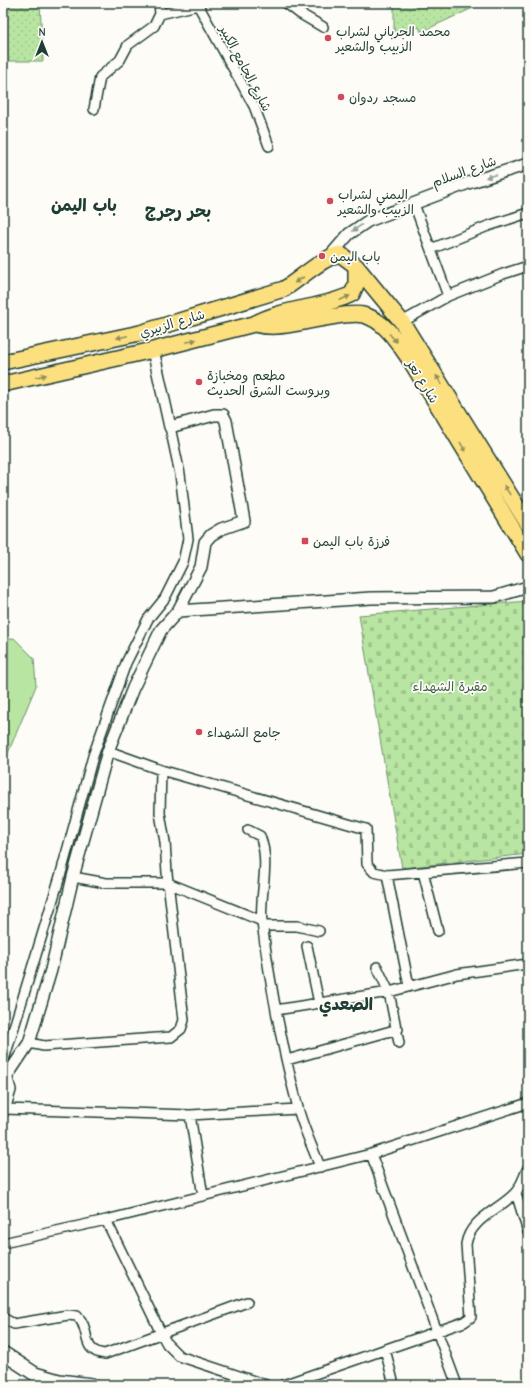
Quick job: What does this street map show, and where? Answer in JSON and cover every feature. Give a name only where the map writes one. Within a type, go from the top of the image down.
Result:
[{"type":"main road","name":"شارع تعز","points":[[330,256],[340,254],[356,266],[402,322],[528,524]]},
{"type":"main road","name":"شارع الزبيري","points":[[3,362],[140,333],[284,289],[303,277],[330,256]]},
{"type":"main road","points":[[254,324],[268,316],[339,300],[352,294],[356,285],[356,266]]},
{"type":"main road","name":"شارع تعز","points":[[254,324],[268,328],[280,327],[325,318],[362,314],[381,325],[394,337],[412,363],[528,554]]},
{"type":"main road","name":"شارع الزبيري","points":[[3,384],[153,350],[254,324]]},
{"type":"main road","points":[[3,1109],[9,1090],[4,1082]]},
{"type":"main road","points":[[3,1353],[35,1374],[59,1381],[84,1384]]},
{"type":"street","points":[[94,109],[100,78],[120,60],[128,45],[154,26],[160,14],[159,3]]},
{"type":"street","points":[[286,3],[299,13],[324,27]]},
{"type":"street","name":"شارع الجامع الكبير","points":[[160,14],[198,5],[254,106],[269,146]]},
{"type":"street","name":"شارع السلام","points":[[330,256],[349,234],[368,221],[471,182],[528,164]]},
{"type":"street","points":[[414,204],[448,296]]},
{"type":"street","points":[[431,249],[488,226],[528,213]]},
{"type":"street","points":[[402,322],[448,296],[503,274],[528,266]]},
{"type":"street","points":[[3,1063],[58,881],[92,756],[126,663],[148,619],[164,598],[183,562],[188,539],[180,474],[153,350]]},
{"type":"street","points":[[4,1082],[29,1043],[51,970],[73,877],[108,751],[133,688],[161,630],[178,611],[201,567],[206,542],[212,535],[221,529],[244,521],[226,421],[223,415],[214,415],[170,427]]},
{"type":"street","points":[[178,611],[371,598],[494,597],[528,587]]},
{"type":"street","points":[[108,751],[161,770],[366,829],[367,864],[374,872],[387,875],[528,864]]},
{"type":"street","points":[[29,1043],[44,1046],[171,1037],[181,1029],[184,1020],[168,883],[166,842],[160,813],[161,770]]},
{"type":"street","points":[[248,830],[260,836],[265,847],[262,891],[263,923],[276,1010],[298,1109],[320,1167]]},
{"type":"street","points":[[423,872],[438,931]]},
{"type":"street","points":[[387,875],[410,986]]},
{"type":"street","points":[[73,877],[106,883],[168,883],[263,923],[297,926],[319,931]]},
{"type":"street","points":[[308,946],[319,1003]]},
{"type":"street","points":[[276,1010],[389,992],[457,974],[528,964]]},
{"type":"street","points":[[377,967],[389,992],[398,1029],[399,1043]]},
{"type":"street","points":[[287,1060],[398,1029]]},
{"type":"street","points":[[3,1243],[106,1220],[371,1154],[528,1104]]},
{"type":"street","points":[[3,1109],[190,1116],[298,1109]]},
{"type":"street","points":[[190,1116],[203,1196]]},
{"type":"street","points":[[371,1154],[457,1385]]},
{"type":"street","points":[[284,1385],[464,1322],[471,1317],[466,1244],[467,1236],[472,1227],[516,1193],[528,1168]]},
{"type":"street","points":[[516,1193],[528,1232]]},
{"type":"street","points":[[106,1220],[167,1344],[179,1356],[266,1385]]},
{"type":"street","points":[[3,1318],[14,1324],[68,1315],[77,1316],[83,1324],[90,1348],[94,1351],[105,1354],[247,1302]]},
{"type":"street","points":[[385,1349],[394,1385]]},
{"type":"green space","points":[[3,3],[40,3],[43,61],[3,61]]},
{"type":"green space","points":[[394,3],[477,3],[477,6],[421,32],[419,27],[394,32]]},
{"type":"green space","name":"مقبرة الشهداء","points":[[528,601],[528,854],[402,868],[359,615]]},
{"type":"green space","points":[[14,638],[34,658],[36,686],[3,765],[3,640]]},
{"type":"place","name":"محمد الجرباني لشراب الزبيب والشعير","points":[[328,38]]},
{"type":"place","name":"مسجد ردوان","points":[[341,97]]},
{"type":"place","name":"اليمني لشراب الزبيب والشعير","points":[[330,201]]},
{"type":"place","name":"باب اليمن","points":[[322,256]]},
{"type":"place","name":"مطعم ومخبازة وبروست الشرق الحديث","points":[[199,382]]},
{"type":"place","name":"فرزة باب اليمن","points":[[305,541]]},
{"type":"place","name":"جامع الشهداء","points":[[199,732]]},
{"type":"district","name":"باب اليمن","points":[[84,205]]},
{"type":"district","name":"بحر رجرج","points":[[178,211]]},
{"type":"district","name":"الصعدي","points":[[346,1004]]}]
